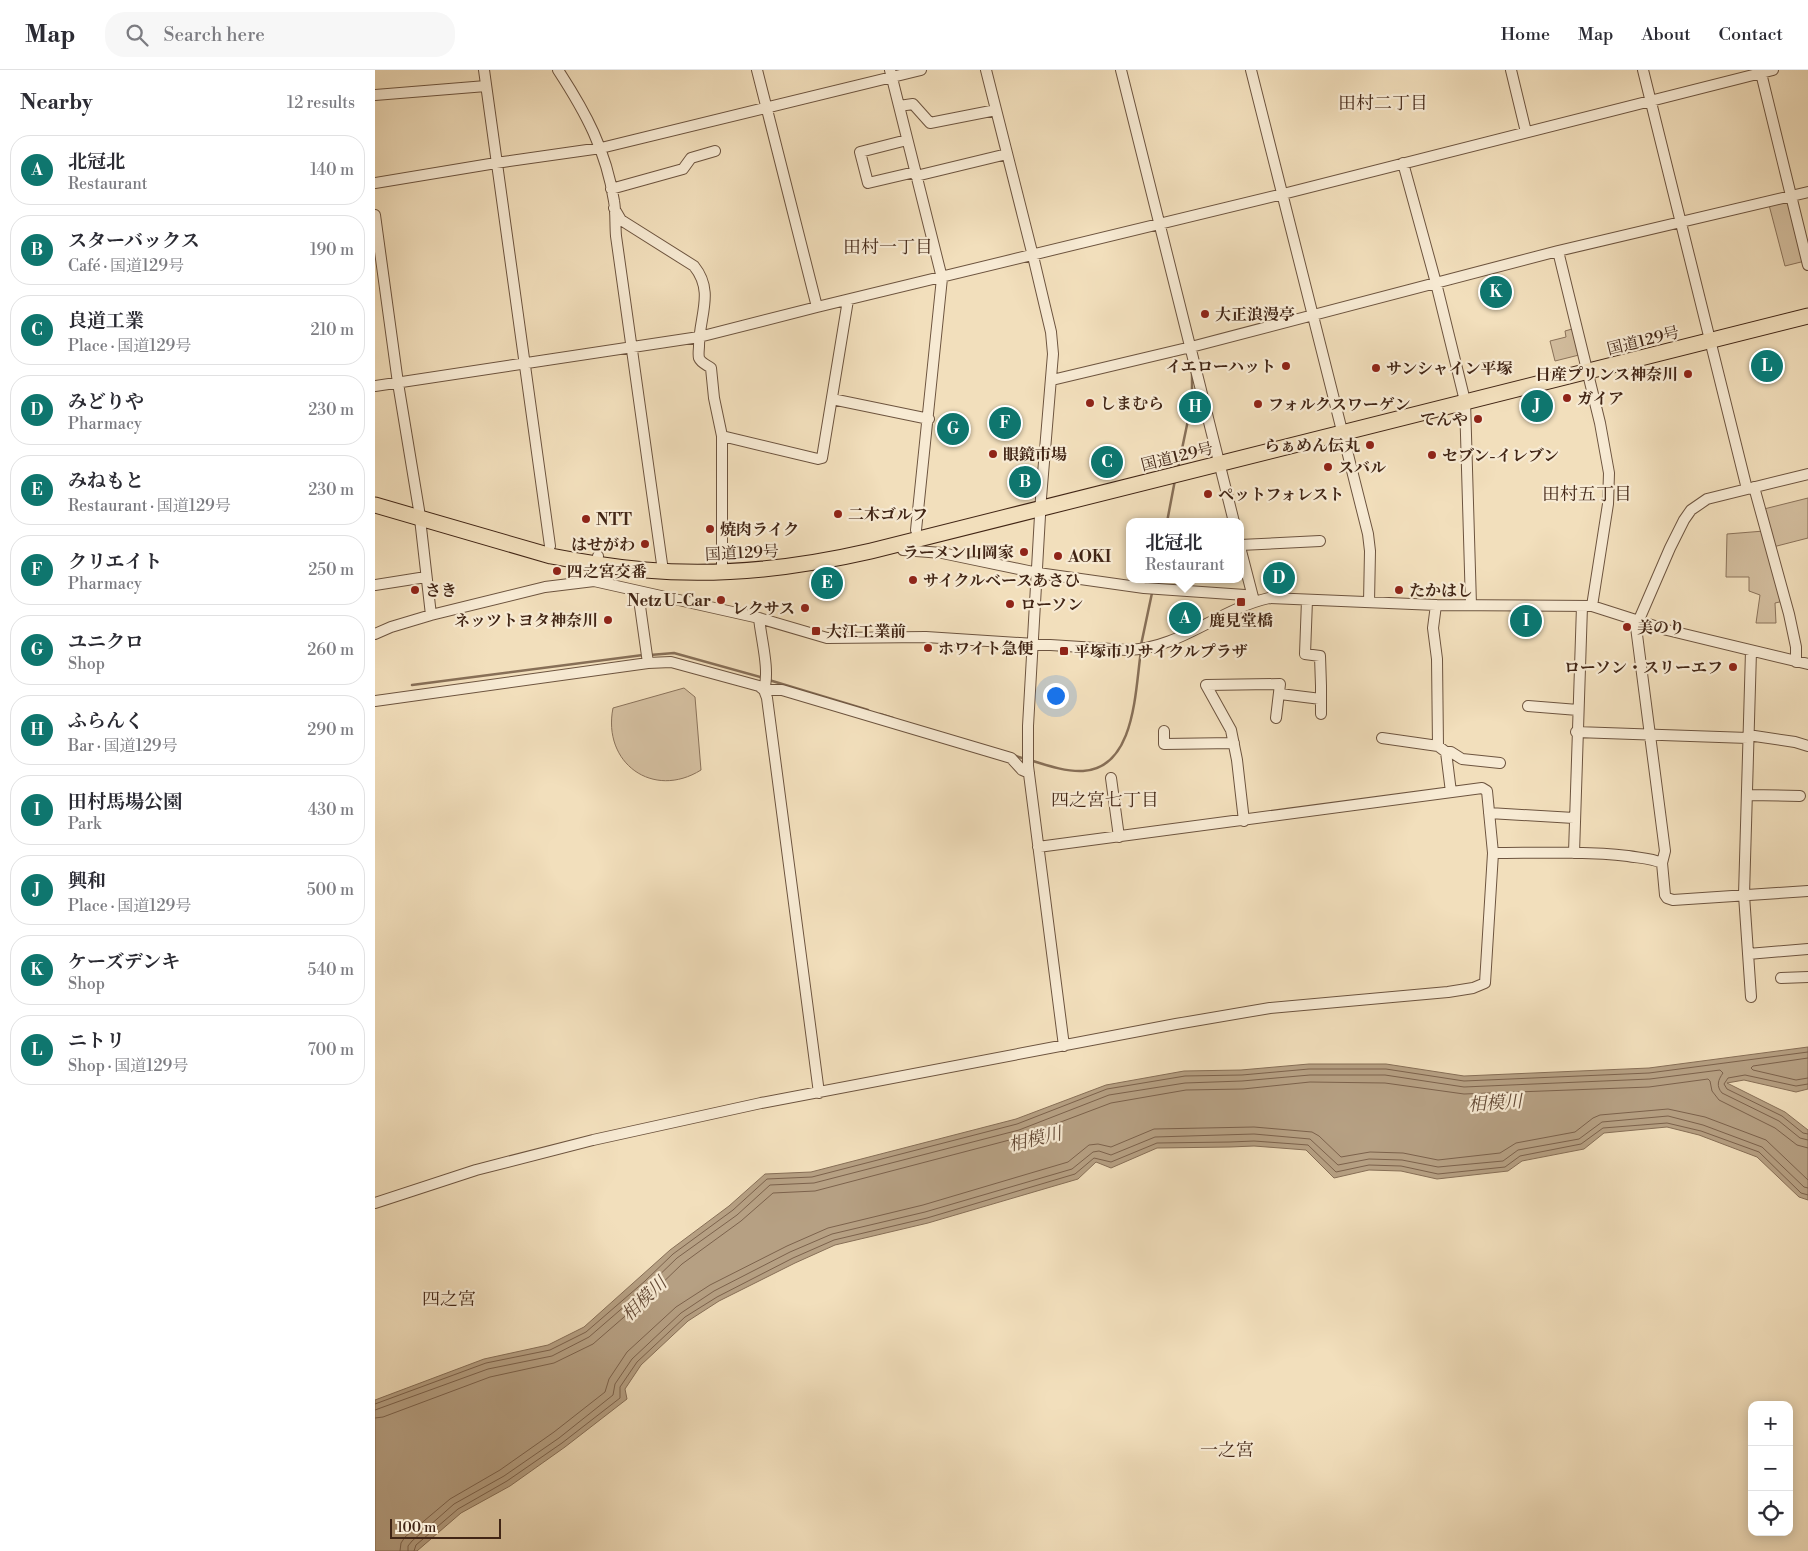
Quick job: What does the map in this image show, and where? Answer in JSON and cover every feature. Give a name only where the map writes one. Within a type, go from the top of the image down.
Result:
[{"type":"highway","name":"国道129号","points":[[722,568],[834,550],[923,539],[1041,503],[1708,336],[1808,306]]},
{"type":"highway","name":"国道129号","points":[[1708,336],[1808,316]]},
{"type":"highway","name":"国道129号","points":[[375,497],[419,514],[551,556],[663,567],[722,568],[792,567],[834,560],[923,539],[1041,503]]},
{"type":"highway","name":"国道129号","points":[[375,505],[551,546],[598,560]]},
{"type":"street","points":[[484,70],[551,546]]},
{"type":"street","points":[[558,70],[585,112],[601,148],[611,189],[615,236],[663,567]]},
{"type":"street","points":[[757,70],[817,307]]},
{"type":"street","points":[[375,183],[601,148],[767,108],[891,73],[921,70]]},
{"type":"street","points":[[986,70],[1051,332],[1053,354],[1041,503],[1028,769],[1064,1046]]},
{"type":"street","points":[[1121,70],[1233,518]]},
{"type":"street","points":[[1251,70],[1368,534],[1370,551],[1369,602]]},
{"type":"street","points":[[1511,70],[1526,132]]},
{"type":"street","points":[[1643,70],[1708,336],[1750,488],[1789,614],[1796,647],[1796,662]]},
{"type":"street","points":[[375,386],[699,338],[817,307],[1283,194],[1773,70]]},
{"type":"street","points":[[891,73],[942,278],[929,419],[923,539],[942,553],[1038,573],[1144,588],[1245,595],[1254,601]]},
{"type":"street","points":[[1761,73],[1808,264]]},
{"type":"street","points":[[375,95],[486,86]]},
{"type":"street","points":[[899,106],[913,104],[931,124],[996,110]]},
{"type":"street","points":[[907,140],[860,152],[868,183],[1007,154]]},
{"type":"street","points":[[611,189],[683,169],[691,158],[715,151]]},
{"type":"street","points":[[1403,163],[1436,283],[1464,397],[1471,605]]},
{"type":"street","points":[[1052,380],[1191,347],[1558,251],[1808,192]]},
{"type":"street","points":[[614,208],[621,220],[694,266],[701,274],[705,286],[699,338],[699,358],[702,363],[711,368],[714,398],[722,436],[722,568]]},
{"type":"street","points":[[375,215],[398,383],[419,514],[431,615]]},
{"type":"street","points":[[1558,251],[1600,422],[1609,473],[1608,504],[1587,606],[1578,710],[1573,853]]},
{"type":"street","points":[[722,436],[818,459],[822,458],[848,300]]},
{"type":"street","points":[[832,399],[929,419]]},
{"type":"street","points":[[1808,474],[1707,499],[1691,510],[1683,520],[1636,627],[1665,851],[1662,863],[1665,895],[1673,900],[1808,891]]},
{"type":"street","points":[[942,553],[944,532]]},
{"type":"street","points":[[1244,546],[1321,541]]},
{"type":"street","points":[[594,581],[598,560]]},
{"type":"street","points":[[1244,562],[1254,601]]},
{"type":"street","points":[[375,585],[427,577]]},
{"type":"street","points":[[375,634],[431,615],[545,587],[594,581],[759,618],[816,636],[837,639],[926,637],[1034,645],[1141,649],[1180,637],[1254,601],[1278,598],[1436,605],[1587,606],[1638,622],[1808,664]]},
{"type":"street","points":[[638,592],[648,663]]},
{"type":"street","points":[[1307,600],[1305,654],[1320,656],[1321,714]]},
{"type":"street","points":[[1436,605],[1433,628],[1437,659],[1442,749],[1451,792]]},
{"type":"street","points":[[759,618],[767,698],[819,1093]]},
{"type":"street","points":[[1751,651],[1744,895],[1751,997]]},
{"type":"street","points":[[375,701],[648,663],[671,662],[759,686],[765,681]]},
{"type":"street","points":[[765,681],[782,690],[1011,758],[1022,770],[1028,769]]},
{"type":"street","points":[[1244,820],[1231,730],[1206,685],[1280,684],[1276,718]]},
{"type":"street","points":[[1280,694],[1321,699]]},
{"type":"street","points":[[1528,706],[1578,710]]},
{"type":"street","points":[[1164,731],[1164,744],[1234,743]]},
{"type":"street","points":[[1577,732],[1748,736],[1795,742],[1808,746]]},
{"type":"street","points":[[1381,738],[1442,749],[1462,759],[1500,763]]},
{"type":"street","points":[[1111,778],[1119,837]]},
{"type":"street","points":[[375,1203],[476,1170],[593,1140],[761,1103],[1176,1024],[1270,1008],[1448,992],[1480,986],[1485,983],[1493,854],[1487,791],[1482,788],[1038,847]]},
{"type":"street","points":[[1747,795],[1800,796]]},
{"type":"street","points":[[1489,813],[1574,818]]},
{"type":"street","points":[[1493,854],[1573,853],[1617,855],[1655,860],[1662,863]]},
{"type":"street","points":[[1749,954],[1808,948]]},
{"type":"street","points":[[1781,978],[1808,977]]},
{"type":"shaded area","points":[[1787,201],[1805,261],[1785,266],[1769,205]]},
{"type":"shaded area","points":[[1572,329],[1579,355],[1555,361],[1550,341],[1566,337],[1565,331]]},
{"type":"shaded area","points":[[1808,498],[1808,538],[1773,547],[1764,509]]},
{"type":"shaded area","points":[[1764,531],[1784,601],[1775,603],[1776,623],[1756,623],[1760,595],[1749,591],[1749,577],[1726,577],[1727,534]]},
{"type":"shaded area","points":[[1521,610],[1531,610],[1532,631],[1522,632]]},
{"type":"shaded area","points":[[684,688],[695,697],[701,770],[683,778],[665,781],[649,778],[635,771],[623,760],[615,745],[612,728],[613,708]]},
{"type":"water","name":"相模川","points":[[1808,1047],[1808,1089],[1796,1092],[1744,1080],[1727,1083],[1785,1112],[1808,1130],[1808,1200],[1799,1197],[1757,1157],[1699,1135],[1667,1127],[1604,1133],[1584,1149],[1522,1161],[1508,1171],[1437,1179],[1401,1171],[1369,1170],[1334,1178],[1306,1150],[1254,1146],[1157,1148],[1111,1168],[1096,1162],[1078,1179],[928,1223],[835,1245],[719,1301],[688,1321],[641,1365],[625,1389],[627,1399],[565,1447],[510,1486],[461,1513],[417,1551],[375,1551],[375,1400],[484,1359],[548,1345],[584,1327],[670,1250],[729,1206],[765,1174],[811,1172],[1016,1119],[1106,1085],[1184,1071],[1241,1070],[1309,1064],[1386,1064],[1464,1076],[1649,1068]]},
{"type":"waterway","points":[[1178,468],[1192,401],[1192,372]]},
{"type":"waterway","points":[[1168,518],[1175,480]]},
{"type":"waterway","points":[[1141,645],[1152,593]]},
{"type":"waterway","points":[[1030,760],[1063,769],[1083,771],[1100,767],[1114,756],[1123,742],[1130,724],[1141,651]]},
{"type":"waterway","points":[[650,655],[674,653],[764,678]]},
{"type":"waterway","points":[[412,685],[643,655]]},
{"type":"waterway","points":[[769,680],[868,710]]},
{"type":"waterway","points":[[880,714],[893,718]]},
{"type":"waterway","points":[[1013,755],[1025,759]]},
{"type":"place","name":"ケーズデンキ","points":[[1496,292]]},
{"type":"place","name":"大正浪漫亭","points":[[1205,314]]},
{"type":"place","name":"イエローハット","points":[[1286,366]]},
{"type":"place","name":"ニトリ","points":[[1767,366]]},
{"type":"place","name":"サンシャイン平塚","points":[[1376,368]]},
{"type":"place","name":"日産プリンス神奈川","points":[[1688,374]]},
{"type":"place","name":"ガイア","points":[[1567,398]]},
{"type":"place","name":"しまむら","points":[[1090,403]]},
{"type":"place","name":"フォルクスワーゲン","points":[[1258,404]]},
{"type":"place","name":"興和","points":[[1537,406]]},
{"type":"place","name":"ふらんく","points":[[1195,407]]},
{"type":"place","name":"てんや","points":[[1478,419]]},
{"type":"place","name":"クリエイト","points":[[1005,423]]},
{"type":"place","name":"ユニクロ","points":[[953,429]]},
{"type":"place","name":"らぁめん伝丸","points":[[1370,445]]},
{"type":"place","name":"眼鏡市場","points":[[993,454]]},
{"type":"place","name":"セブン-イレブン","points":[[1432,455]]},
{"type":"place","name":"良道工業","points":[[1107,462]]},
{"type":"place","name":"スバル","points":[[1328,467]]},
{"type":"place","name":"スターバックス","points":[[1025,482]]},
{"type":"place","name":"ペットフォレスト","points":[[1208,494]]},
{"type":"place","name":"二木ゴルフ","points":[[838,514]]},
{"type":"place","name":"NTT","points":[[586,519]]},
{"type":"place","name":"焼肉ライク","points":[[710,529]]},
{"type":"place","name":"はせがわ","points":[[645,544]]},
{"type":"place","name":"ラーメン山岡家","points":[[1024,552]]},
{"type":"place","name":"AOKI","points":[[1058,556]]},
{"type":"place","name":"四之宮交番","points":[[557,571]]},
{"type":"place","name":"みどりや","points":[[1279,578]]},
{"type":"place","name":"サイクルベースあさひ","points":[[913,580]]},
{"type":"place","name":"みねもと","points":[[827,583]]},
{"type":"place","name":"さき","points":[[415,590]]},
{"type":"place","name":"たかはし","points":[[1399,590]]},
{"type":"place","name":"Netz U-Car","points":[[721,600]]},
{"type":"place","name":"鹿見堂橋","points":[[1241,602]]},
{"type":"place","name":"ローソン","points":[[1010,604]]},
{"type":"place","name":"レクサス","points":[[805,608]]},
{"type":"place","name":"北冠北","points":[[1185,618]]},
{"type":"place","name":"ネッツトヨタ神奈川","points":[[608,620]]},
{"type":"place","name":"田村馬場公園","points":[[1526,621]]},
{"type":"place","name":"美のり","points":[[1627,627]]},
{"type":"place","name":"大江工業前","points":[[816,631]]},
{"type":"place","name":"ホワイト急便","points":[[928,648]]},
{"type":"place","name":"平塚市リサイクルプラザ","points":[[1064,651]]},
{"type":"place","name":"ローソン・スリーエフ","points":[[1733,667]]},
{"type":"district","name":"田村二丁目","points":[[1383,103]]},
{"type":"district","name":"田村一丁目","points":[[888,247]]},
{"type":"district","name":"田村五丁目","points":[[1587,494]]},
{"type":"district","name":"四之宮七丁目","points":[[1105,800]]},
{"type":"district","name":"四之宮","points":[[449,1299]]},
{"type":"district","name":"一之宮","points":[[1227,1450]]}]
